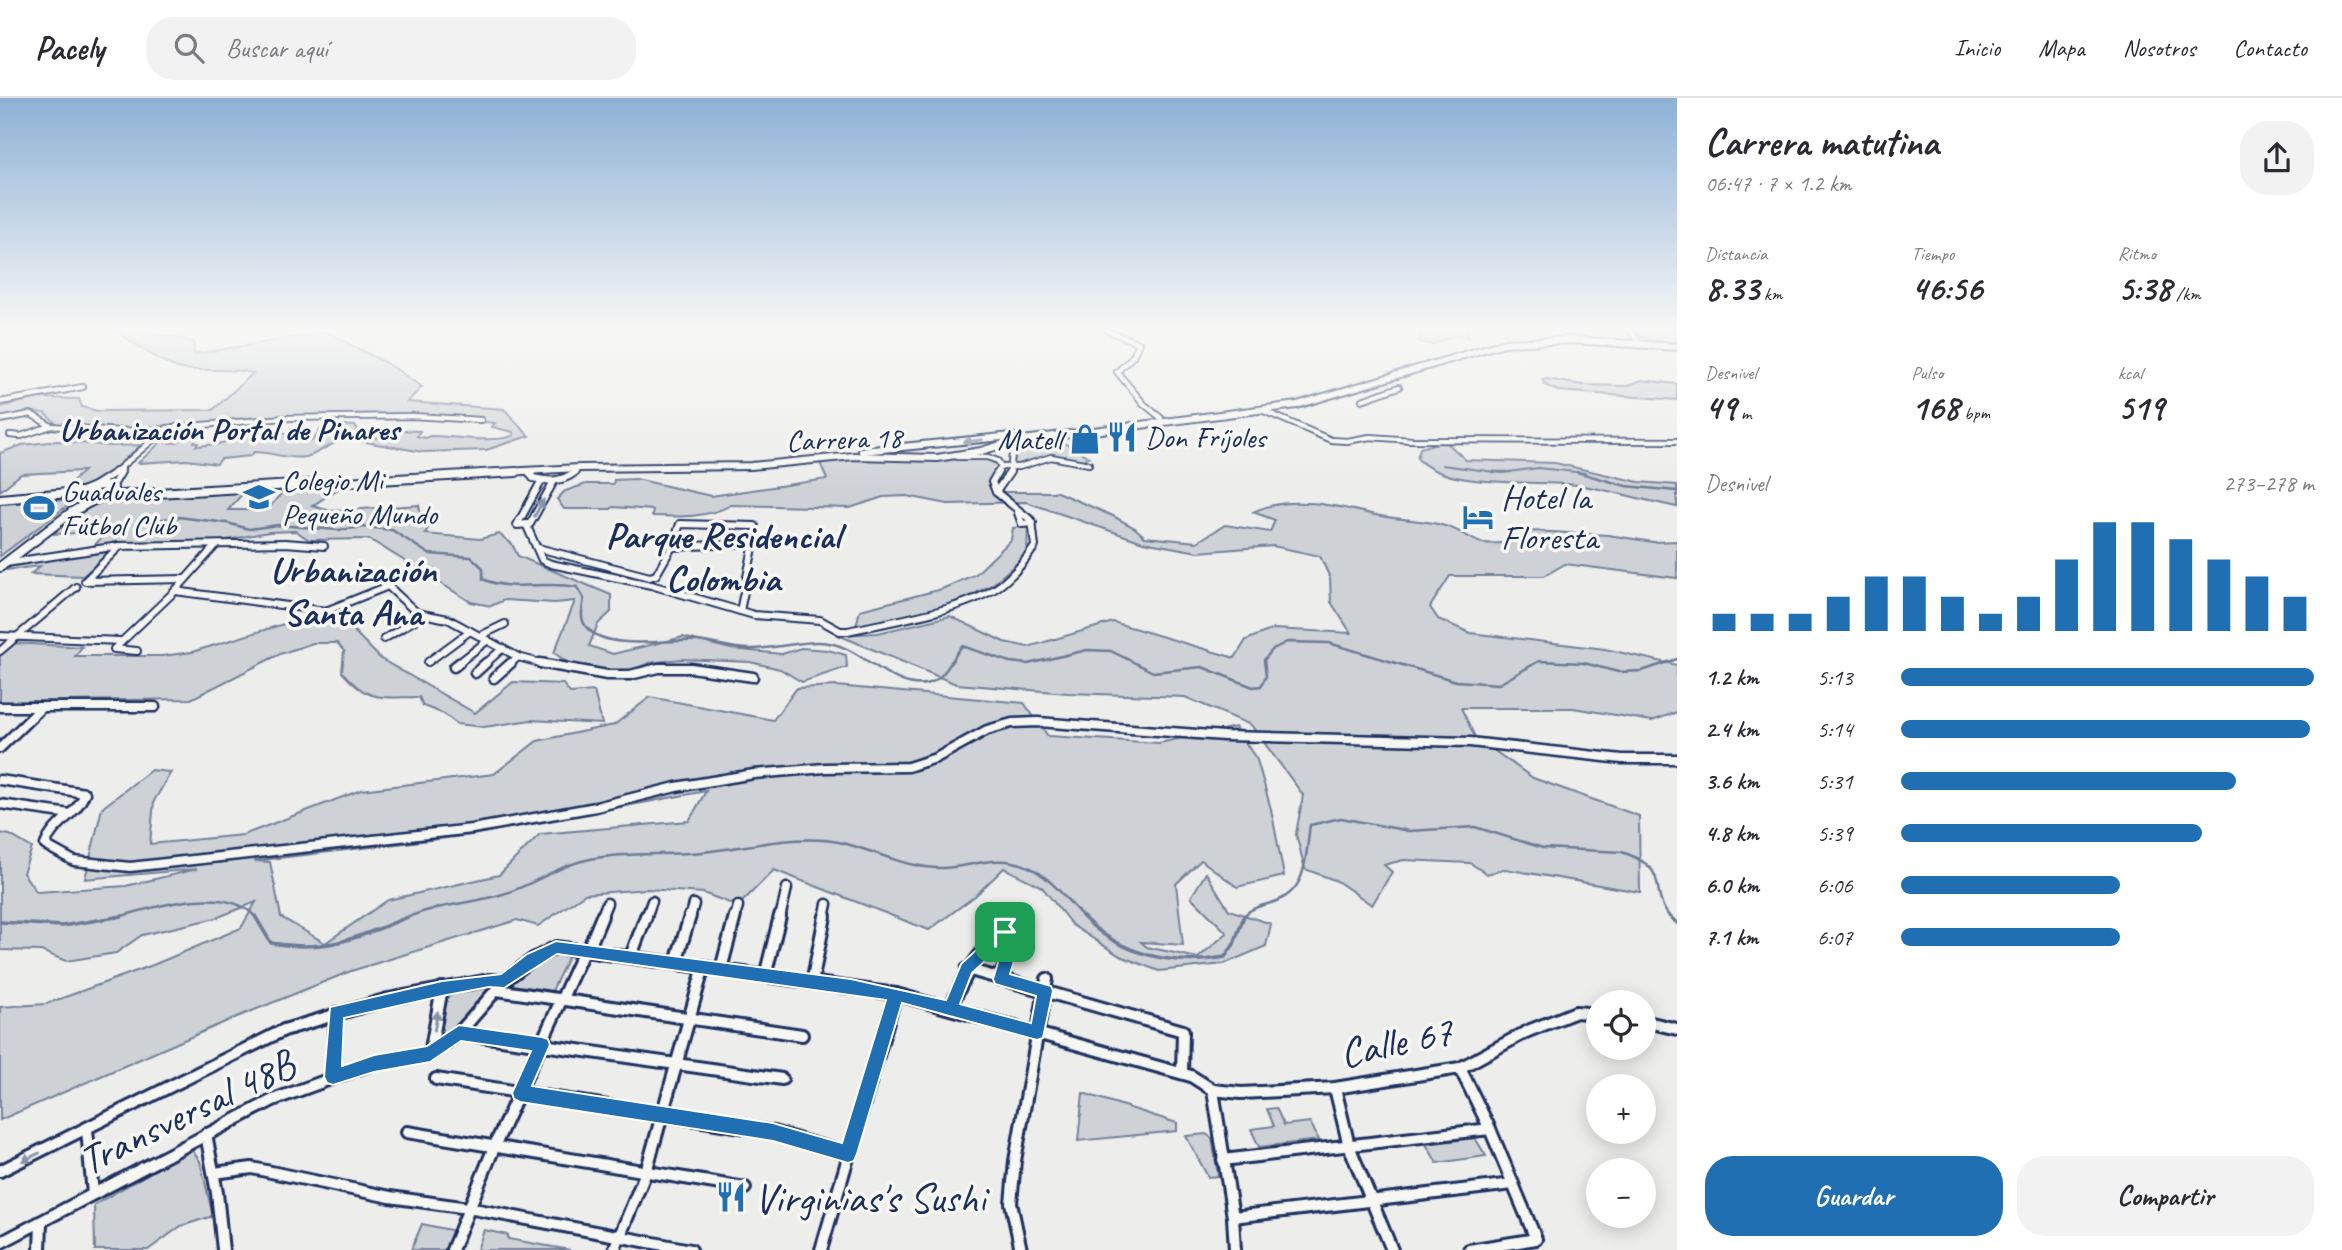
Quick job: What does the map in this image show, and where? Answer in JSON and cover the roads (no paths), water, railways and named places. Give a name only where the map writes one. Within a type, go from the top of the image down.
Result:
[{"type":"main road","name":"Carrera 18","points":[[93,486],[138,489],[579,464],[741,462],[931,446],[1293,402],[1364,381]]},
{"type":"main road","name":"Carrera 18","points":[[105,496],[579,468],[751,466],[847,456],[941,457],[981,451],[1020,440],[1264,411],[1297,405],[1381,381]]},
{"type":"main road","points":[[931,446],[949,450],[950,453],[941,457]]},
{"type":"main road","points":[[2,564],[72,506],[77,496],[93,486]]},
{"type":"main road","points":[[2,564],[72,512],[105,496],[112,487]]},
{"type":"main road","points":[[0,501],[77,496],[93,500]]},
{"type":"street","points":[[1123,381],[1161,418]]},
{"type":"street","points":[[0,402],[83,387]]},
{"type":"street","points":[[1362,400],[1399,387]]},
{"type":"street","points":[[1357,388],[1371,395]]},
{"type":"street","points":[[1264,411],[1317,435],[1339,441],[1370,437],[1412,440],[1677,440]]},
{"type":"street","points":[[0,420],[32,414],[51,426]]},
{"type":"street","points":[[10,435],[21,436],[51,426],[118,432],[285,418],[350,416],[481,421]]},
{"type":"street","points":[[93,486],[122,468],[161,430]]},
{"type":"street","points":[[996,492],[1012,468],[1012,454],[1020,440]]},
{"type":"street","points":[[941,457],[987,457],[998,461],[1001,467]]},
{"type":"street","points":[[1001,467],[1012,468],[1051,457],[1089,464]]},
{"type":"street","points":[[526,524],[527,535],[542,560],[551,564],[650,585],[766,618],[820,620],[840,631],[863,630],[958,605],[1001,585],[1022,565],[1035,546],[1033,523],[1022,524],[1018,512],[996,492],[992,482],[1001,467]]},
{"type":"street","points":[[112,487],[122,468]]},
{"type":"street","points":[[529,471],[533,478],[554,481],[570,476],[579,468]]},
{"type":"street","points":[[542,481],[517,524],[530,524],[554,481]]},
{"type":"street","points":[[537,548],[650,577],[656,575],[673,547],[680,524],[755,526]]},
{"type":"street","points":[[2,564],[120,546],[285,543],[324,546]]},
{"type":"street","points":[[673,547],[754,543],[740,611]]},
{"type":"street","points":[[138,651],[115,650],[121,641],[175,591],[216,545]]},
{"type":"street","points":[[120,546],[85,580],[185,579]]},
{"type":"street","points":[[175,591],[326,611],[388,586],[423,615],[445,618],[518,657],[554,668],[630,676],[659,668],[691,668],[752,677]]},
{"type":"street","points":[[0,651],[76,587]]},
{"type":"street","points":[[384,639],[423,615]]},
{"type":"street","points":[[480,636],[505,624]]},
{"type":"street","points":[[428,662],[470,631]]},
{"type":"street","points":[[0,636],[121,641]]},
{"type":"street","points":[[454,667],[488,640]]},
{"type":"street","points":[[475,673],[503,648]]},
{"type":"street","points":[[494,678],[518,657]]},
{"type":"street","points":[[0,707],[155,707]]},
{"type":"street","points":[[0,748],[40,709]]},
{"type":"street","points":[[0,780],[82,791],[85,795],[83,800],[48,837],[45,845],[73,861],[90,866],[130,867],[471,829],[596,807],[676,787],[754,774],[825,768],[908,767],[936,758],[986,730],[1012,723],[1038,722],[1224,736],[1471,742],[1622,759],[1677,759]]},
{"type":"street","points":[[0,804],[70,814]]},
{"type":"street","points":[[765,976],[787,888]]},
{"type":"street","points":[[631,956],[652,901]]},
{"type":"street","points":[[452,1250],[495,1145],[607,903]]},
{"type":"street","points":[[677,962],[694,904]]},
{"type":"street","points":[[812,983],[827,904]]},
{"type":"street","points":[[721,969],[738,906]]},
{"type":"street","points":[[950,1008],[967,969],[1000,936],[1012,931],[1014,939],[1000,979]]},
{"type":"street","name":"Transversal 48B","points":[[0,1243],[273,1100],[374,1063],[430,1054],[459,1033],[500,985],[533,959],[556,947],[896,994],[1182,1073],[1213,1090]]},
{"type":"street","points":[[614,1250],[646,1172],[704,966]]},
{"type":"street","points":[[967,969],[1183,1031],[1182,1073]]},
{"type":"street","points":[[1021,1250],[1011,1203],[1047,979]]},
{"type":"street","points":[[0,1171],[284,1030],[336,1013],[489,980],[500,985],[563,998],[802,1035]]},
{"type":"street","points":[[430,1054],[442,988]]},
{"type":"street","points":[[821,1250],[896,994]]},
{"type":"street","name":"Calle 67","points":[[1213,1090],[1281,1093],[1335,1088],[1460,1068],[1528,1031],[1576,1012],[1586,1013]]},
{"type":"street","points":[[333,1077],[336,1013]]},
{"type":"street","points":[[1656,1024],[1677,1030]]},
{"type":"street","points":[[459,1033],[782,1079]]},
{"type":"street","points":[[1460,1068],[1490,1129],[1536,1239],[1469,1250]]},
{"type":"street","points":[[436,1079],[773,1132],[848,1154]]},
{"type":"street","points":[[1335,1088],[1349,1146],[1392,1250]]},
{"type":"street","points":[[1213,1090],[1222,1130],[1223,1160],[1236,1232],[1235,1250]]},
{"type":"street","points":[[1223,1160],[1490,1129]]},
{"type":"street","points":[[87,1130],[93,1194]]},
{"type":"street","points":[[407,1132],[745,1188]]},
{"type":"street","points":[[206,1134],[214,1173],[223,1250]]},
{"type":"street","points":[[214,1173],[252,1168],[390,1198],[468,1208],[691,1250]]},
{"type":"street","points":[[1233,1217],[1513,1184]]},
{"type":"street","points":[[40,1250],[41,1222]]},
{"type":"waterway","points":[[1442,465],[1494,472]]},
{"type":"waterway","points":[[1509,472],[1538,468],[1578,472]]},
{"type":"waterway","points":[[1494,472],[1509,472]]},
{"type":"waterway","points":[[1494,472],[1509,472]]},
{"type":"waterway","points":[[1578,472],[1585,473]]},
{"type":"waterway","points":[[1578,472],[1626,486],[1677,491]]},
{"type":"waterway","points":[[150,521],[178,517],[227,523],[249,529],[278,525],[338,530],[365,527],[392,530],[429,554],[471,557],[483,568],[483,579],[494,583],[577,587],[584,599],[582,615],[585,626],[598,636],[610,640],[697,641],[750,649],[810,642],[834,644],[848,649],[899,680],[912,684],[926,684],[938,678],[962,646],[1010,662],[1028,664],[1087,650],[1111,651],[1153,672],[1202,667],[1253,687],[1261,686],[1266,676],[1264,660],[1273,649],[1287,642],[1329,643],[1456,681],[1499,684],[1539,661],[1584,663],[1618,672],[1642,671],[1677,659]]},
{"type":"waterway","points":[[1244,916],[1283,898],[1299,882],[1310,825],[1341,818],[1409,831],[1475,827],[1543,848],[1622,852],[1638,859],[1654,874],[1660,899],[1671,917]]},
{"type":"waterway","points":[[406,918],[503,894],[572,864],[597,858],[703,852],[809,839],[837,842],[900,862],[933,868],[984,862],[1017,863],[1042,875],[1083,917]]},
{"type":"waterway","points":[[115,918],[168,904],[209,900],[227,901],[243,907],[256,918]]},
{"type":"waterway","points":[[0,922],[62,926],[122,916]]},
{"type":"waterway","points":[[255,916],[271,943],[291,946],[342,941],[410,916]]},
{"type":"waterway","points":[[1083,917],[1113,940],[1130,949],[1167,959],[1205,960],[1225,957],[1234,944],[1244,916]]},
{"type":"waterway","points":[[1671,917],[1677,923]]},
{"type":"place","name":"Don Fríjoles","points":[[1122,437]]},
{"type":"place","name":"Matell","points":[[1085,439]]},
{"type":"place","name":"Colegio Mi Pequeño Mundo","points":[[259,497]]},
{"type":"place","name":"Guaduales Fútbol Club","points":[[39,508]]},
{"type":"place","name":"Hotel la Floresta","points":[[1478,517]]},
{"type":"place","name":"Virginias's Sushi","points":[[731,1197]]},
{"type":"district","name":"Urbanización Portal de Pinares","points":[[229,429]]},
{"type":"district","name":"Parque Residencial Colombia","points":[[723,556]]},
{"type":"district","name":"Urbanización Santa Ana","points":[[353,590]]}]
